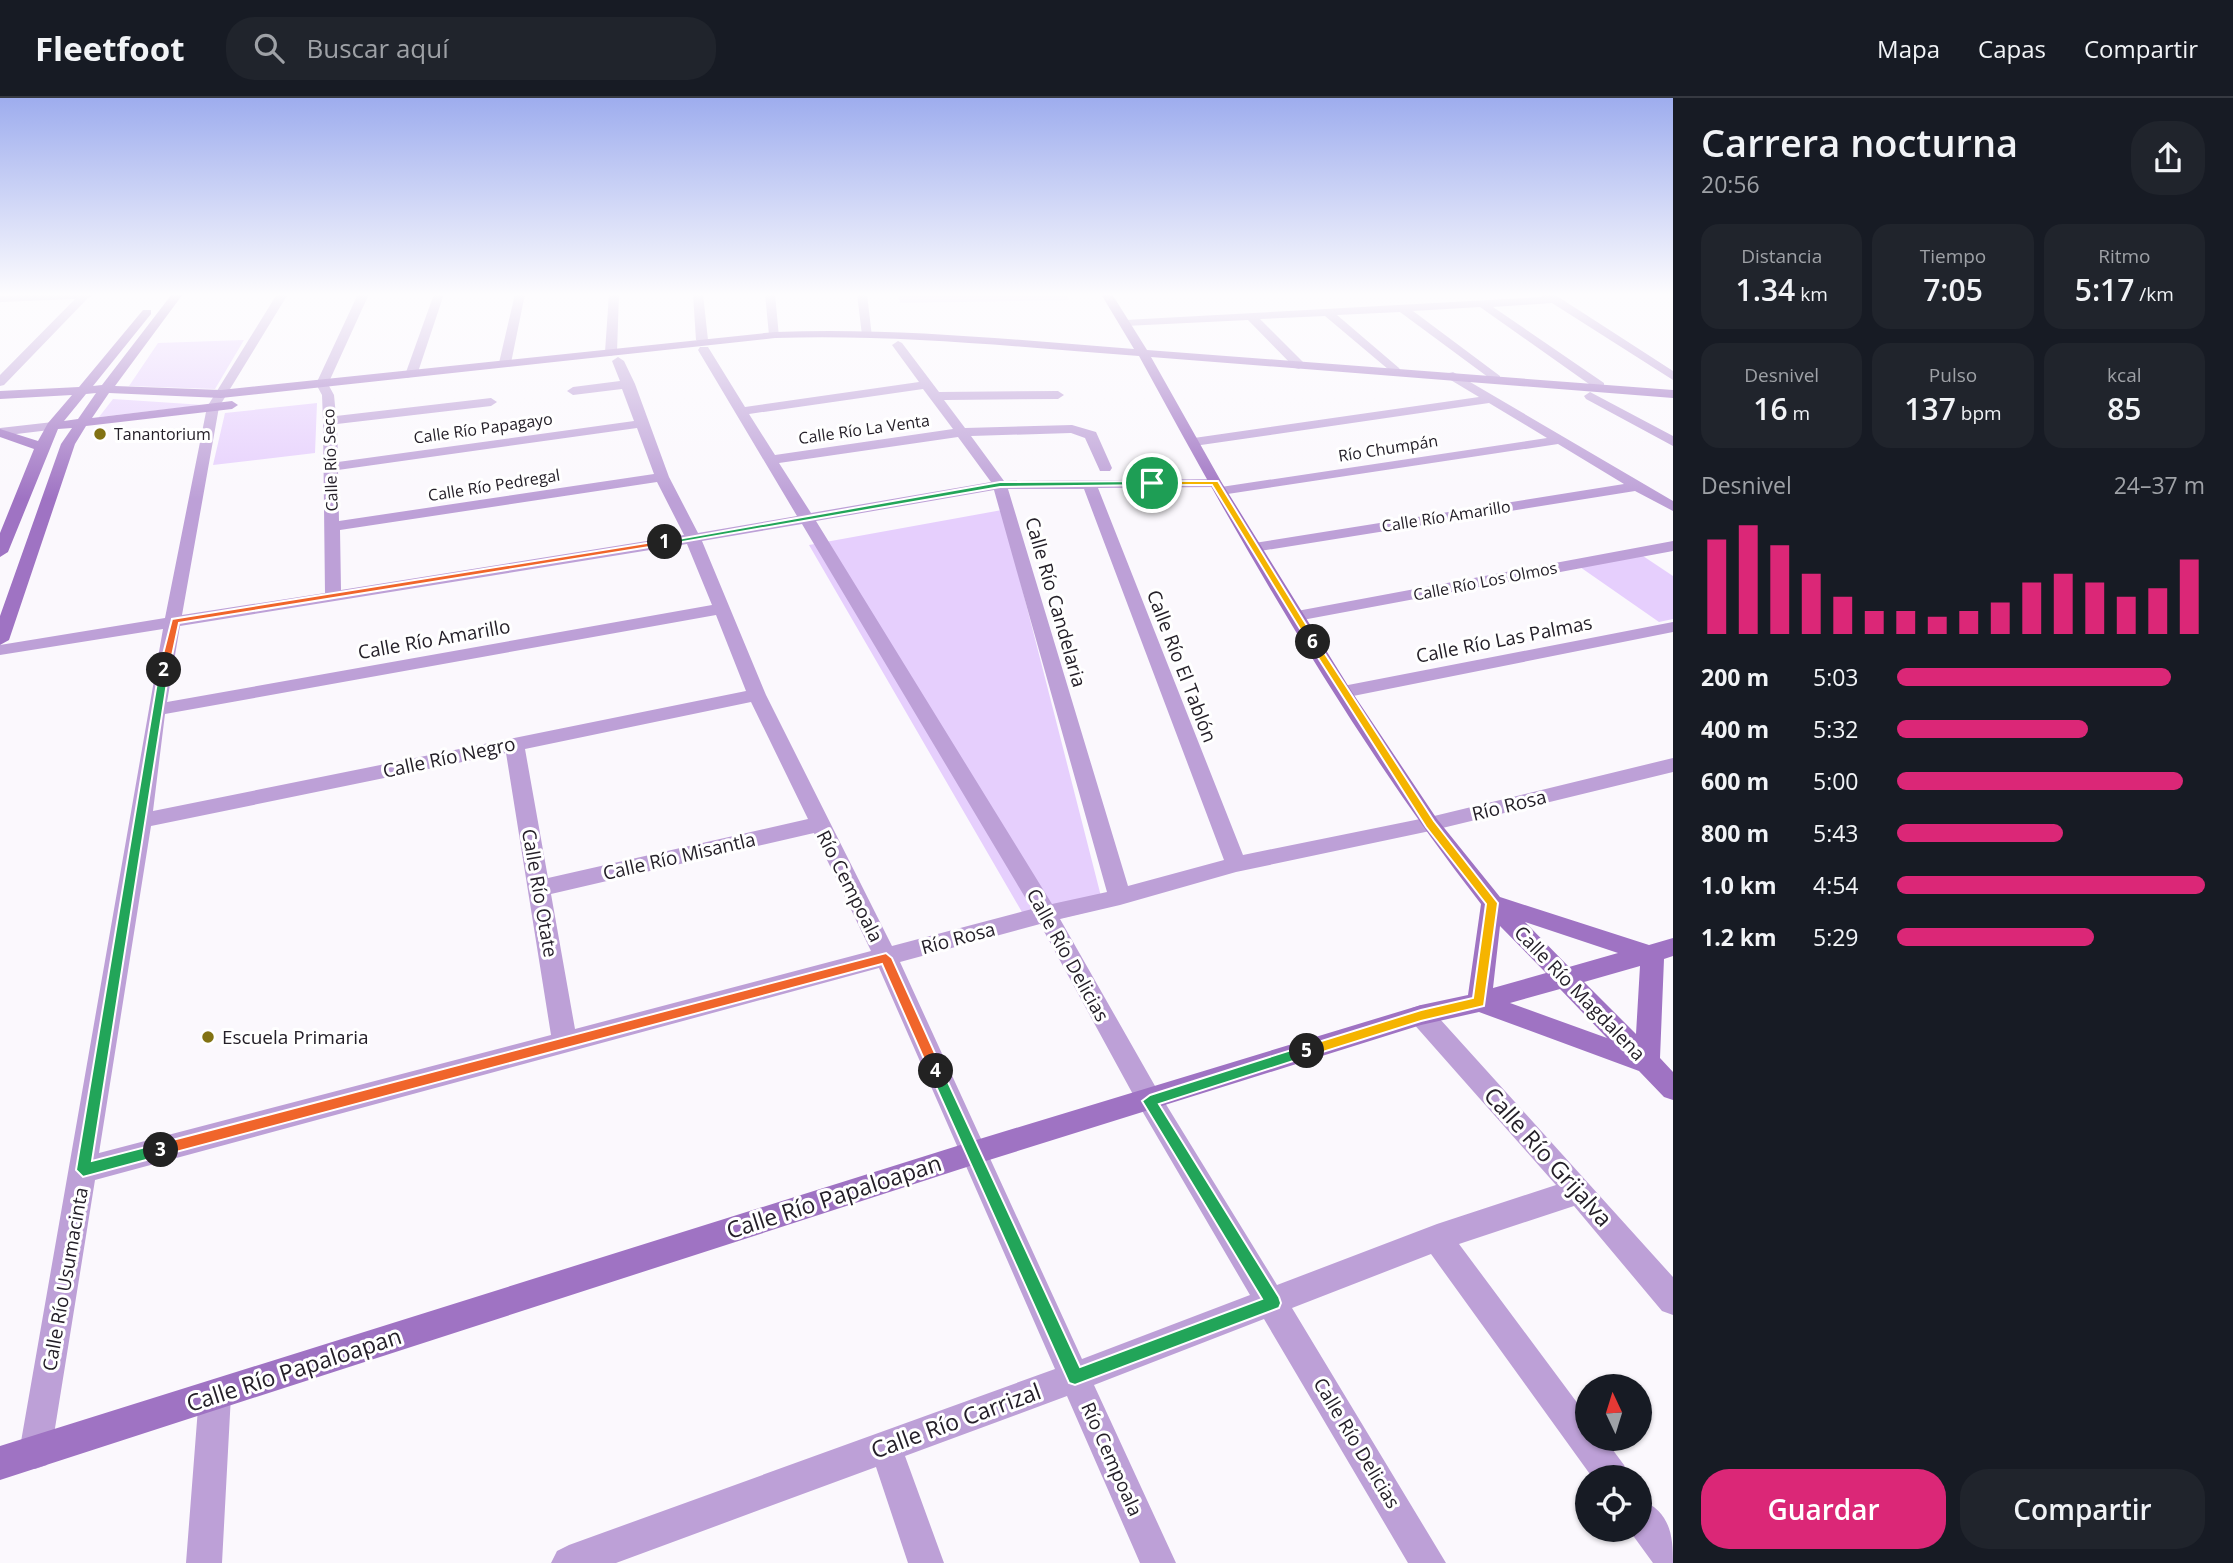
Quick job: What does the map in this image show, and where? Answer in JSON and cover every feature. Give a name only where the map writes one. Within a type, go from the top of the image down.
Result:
[{"type":"street","points":[[0,382],[19,362]]},
{"type":"street","points":[[0,552],[53,426],[106,362]]},
{"type":"street","points":[[0,640],[68,444],[126,362]]},
{"type":"street","name":"Calle Río Usumacinta","points":[[34,1453],[141,821],[156,710],[217,401],[241,362]]},
{"type":"street","name":"Calle Río Seco","points":[[333,594],[330,421],[325,390],[336,362]]},
{"type":"street","points":[[411,375],[415,362]]},
{"type":"street","points":[[0,432],[131,418],[217,401],[559,362]]},
{"type":"street","name":"Río Cempoala","points":[[617,362],[629,384],[640,424],[662,477],[693,538],[757,695],[886,958],[1158,1563]]},
{"type":"street","name":"Calle Río Delicias","points":[[713,362],[1046,914],[1150,1101],[1429,1563]]},
{"type":"street","name":"Calle Río Candelaria","points":[[912,362],[1000,485],[1120,897]]},
{"type":"street","name":"Calle Río Magdalena","points":[[1148,362],[1254,547],[1343,692],[1430,824],[1492,903],[1673,1089]]},
{"type":"street","points":[[1203,362],[1472,387],[1673,394]]},
{"type":"street","points":[[1248,362],[1496,379],[1673,404]]},
{"type":"street","points":[[1384,362],[1395,372]]},
{"type":"street","points":[[1474,362],[1496,379]]},
{"type":"street","points":[[1558,362],[1595,391],[1673,442]]},
{"type":"street","points":[[1652,362],[1673,376]]},
{"type":"street","points":[[325,390],[411,375],[485,371],[505,363],[554,363]]},
{"type":"street","points":[[1453,376],[1673,507]]},
{"type":"street","points":[[573,390],[629,384]]},
{"type":"street","points":[[0,395],[106,389],[217,401]]},
{"type":"street","points":[[741,411],[933,390],[1058,395]]},
{"type":"street","points":[[1194,442],[1490,400]]},
{"type":"street","points":[[330,421],[491,402]]},
{"type":"street","points":[[68,444],[131,418]]},
{"type":"street","name":"Calle Río Papagayo","points":[[331,467],[640,424]]},
{"type":"street","name":"Calle Río La Venta","points":[[770,460],[962,432],[1072,429],[1086,432],[1094,438],[1105,468]]},
{"type":"street","points":[[0,432],[42,447]]},
{"type":"street","name":"Río Chumpán","points":[[0,650],[333,594],[693,538],[1000,485],[1218,487],[1559,440]]},
{"type":"street","name":"Calle Río Pedregal","points":[[332,527],[662,477]]},
{"type":"street","name":"Calle Río El Tablón","points":[[1089,484],[1236,864]]},
{"type":"street","name":"Calle Río Amarillo","points":[[1254,547],[1638,486]]},
{"type":"street","name":"Calle Río Los Olmos","points":[[1297,616],[1673,546]]},
{"type":"street","name":"Calle Río Amarillo","points":[[156,710],[720,609]]},
{"type":"street","name":"Calle Río Las Palmas","points":[[1343,692],[1673,627]]},
{"type":"street","name":"Calle Río Negro","points":[[141,821],[757,695]]},
{"type":"street","name":"Calle Río Otate","points":[[514,744],[565,1043]]},
{"type":"street","name":"Río Rosa","points":[[83,1170],[1046,914],[1120,897],[1236,864],[1430,824],[1673,765]]},
{"type":"street","name":"Calle Río Misantla","points":[[539,888],[819,824]]},
{"type":"street","points":[[1492,903],[1662,951],[1647,1063],[1479,1002],[1492,903]]},
{"type":"street","name":"Calle Río Papaloapan","points":[[0,1463],[972,1153],[1150,1101],[1421,1015],[1479,1002],[1662,951]]},
{"type":"street","name":"Calle Río Grijalva","points":[[1421,1015],[1673,1300]]},
{"type":"street","name":"Calle Río Carrizal","points":[[569,1563],[1273,1303],[1437,1238],[1579,1191]]},
{"type":"street","points":[[1437,1238],[1603,1465]]},
{"type":"street","points":[[204,1563],[215,1395]]},
{"type":"street","points":[[886,1447],[926,1563]]},
{"type":"street","points":[[1652,1532],[1673,1561]]},
{"type":"shaded area","points":[[145,362],[231,362],[215,389],[129,386]]},
{"type":"shaded area","points":[[113,399],[204,405],[99,417]]},
{"type":"shaded area","points":[[317,403],[315,453],[213,465],[225,413]]},
{"type":"shaded area","points":[[1002,510],[1104,908],[1030,926],[809,545]]},
{"type":"shaded area","points":[[1643,556],[1673,576],[1673,619],[1659,622],[1580,567]]},
{"type":"place","name":"Tanantorium","points":[[100,434]]},
{"type":"place","name":"Escuela Primaria","points":[[208,1037]]},
{"type":"route","points":[[1152,483],[1215,483],[1343,692],[1430,824],[1492,903],[1479,1002],[1421,1015],[1150,1101],[1273,1303],[1075,1377],[886,958],[83,1170],[141,821],[156,710],[175,621],[693,538],[1000,485],[1152,483]]}]
